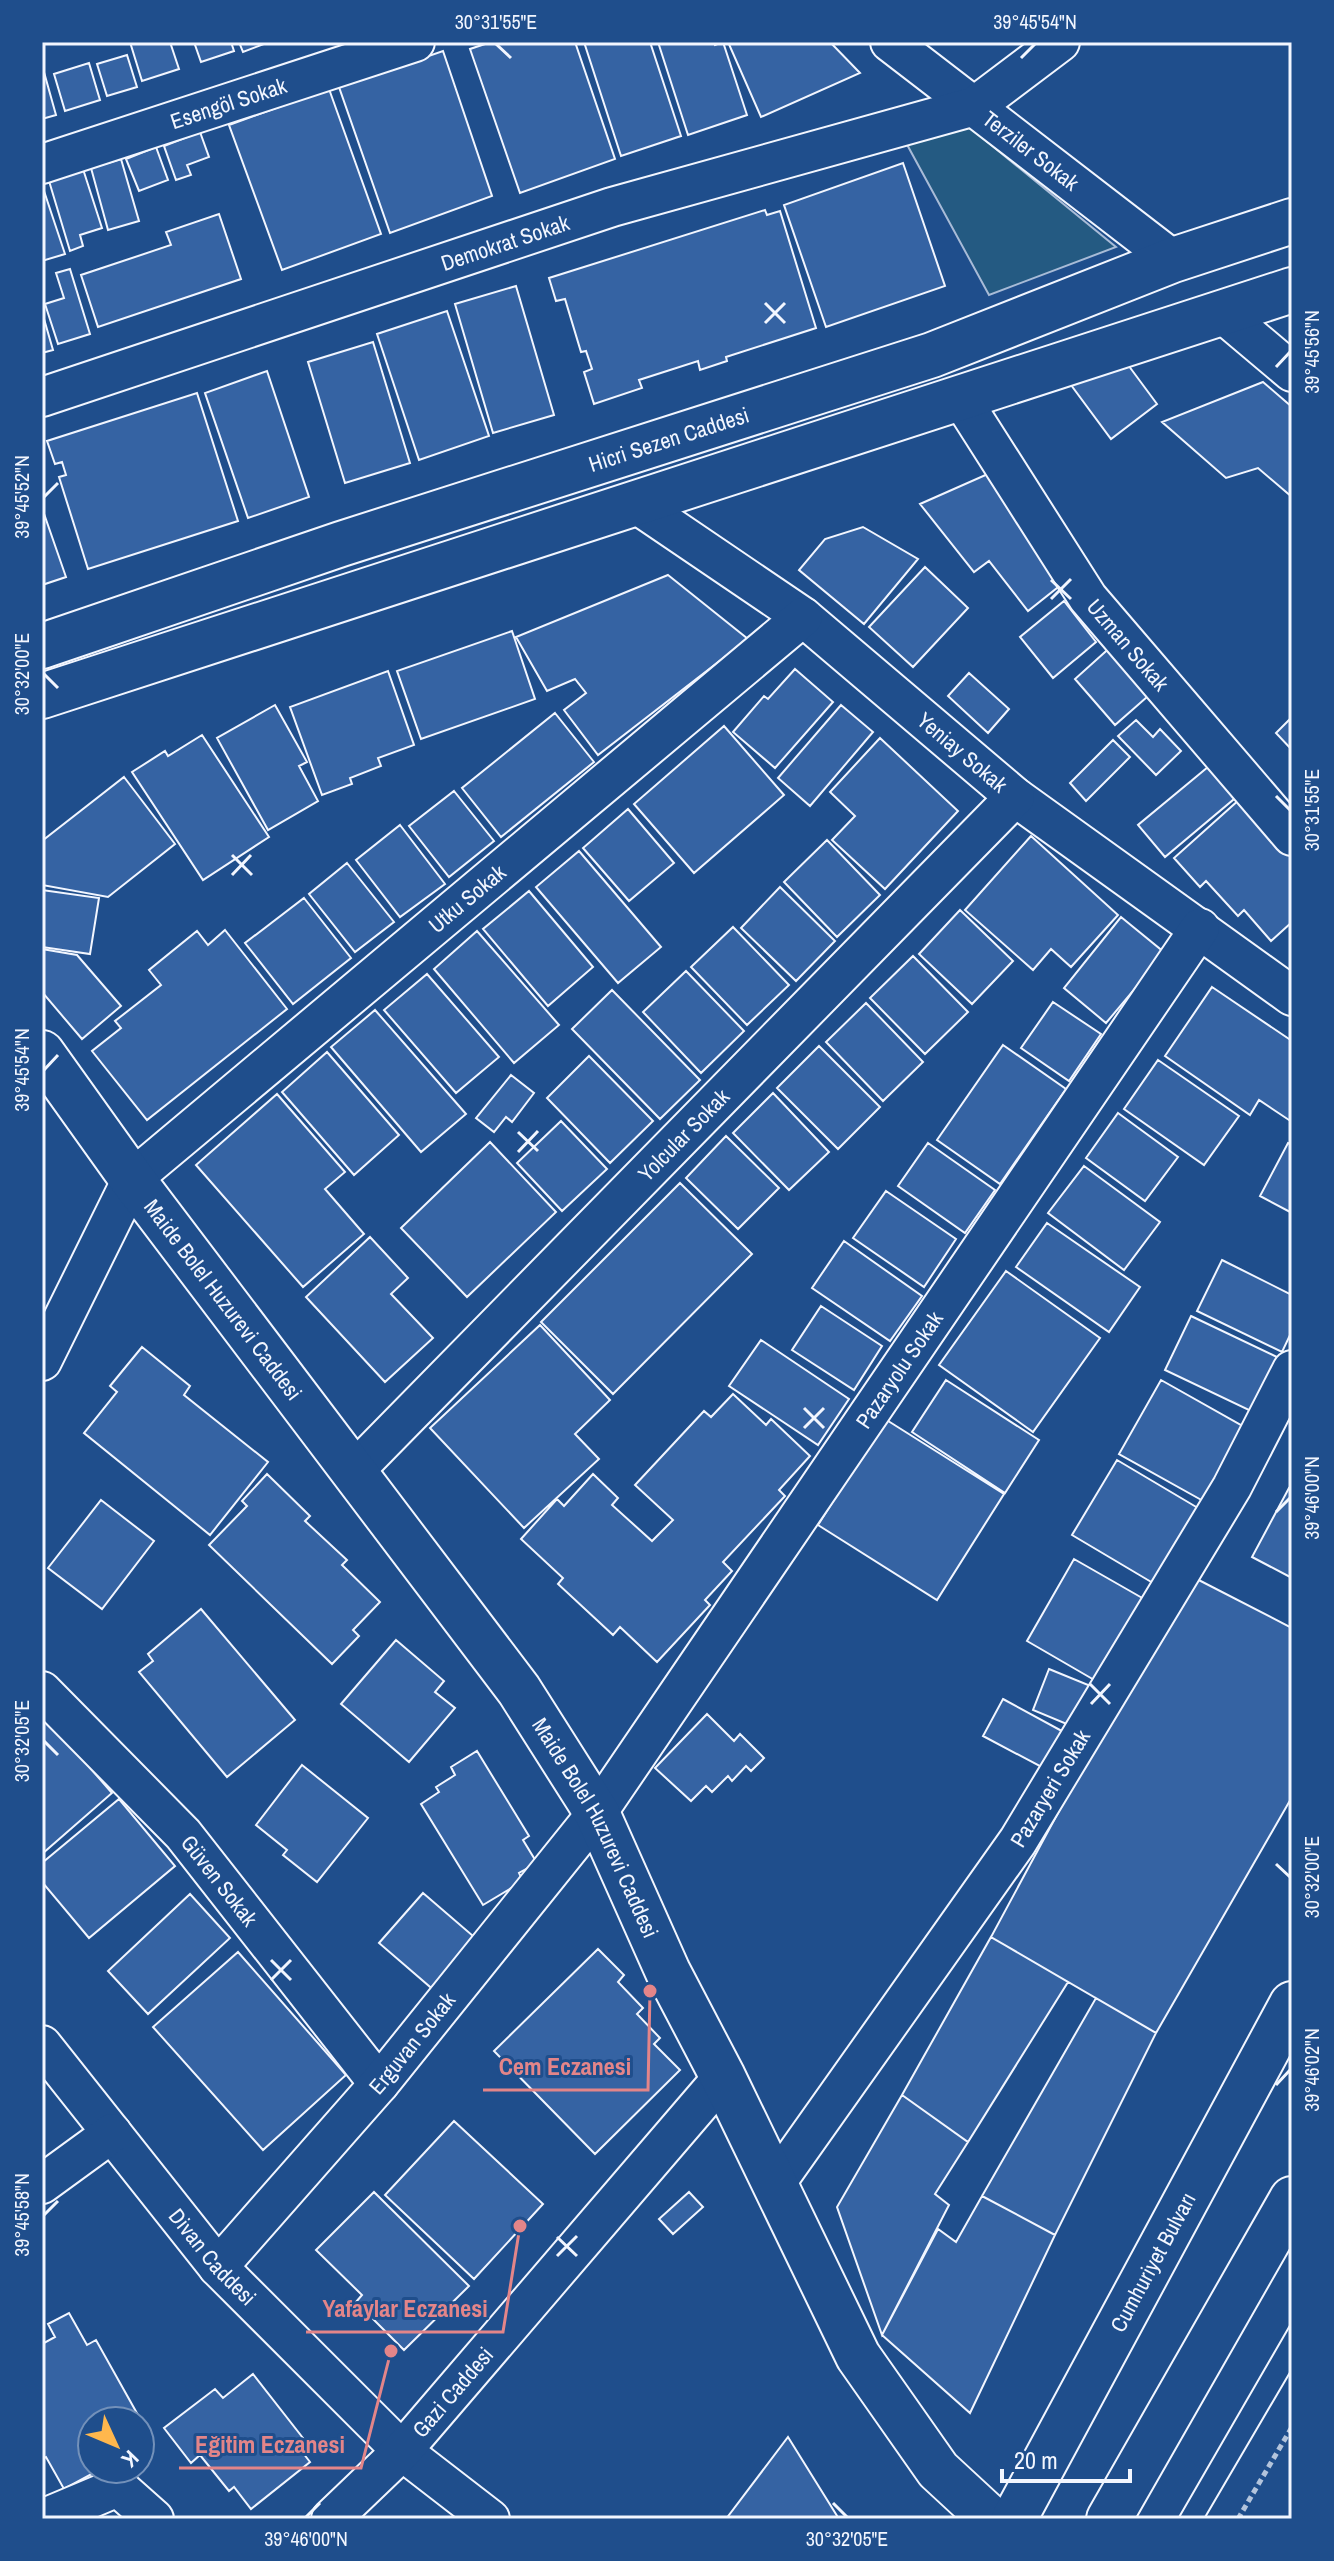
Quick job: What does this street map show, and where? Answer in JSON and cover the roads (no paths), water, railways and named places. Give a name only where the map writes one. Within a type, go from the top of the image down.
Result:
[{"type":"main road","name":"Hicri Sezen Caddesi","points":[[42,646],[341,544],[932,355],[1173,260],[1292,221]]},
{"type":"main road","points":[[42,696],[1292,290]]},
{"type":"main road","name":"Maide Bolel Huzurevi Caddesi","points":[[42,1053],[132,1179],[519,1690],[597,1813],[668,1972],[723,2077],[858,2356],[938,2470],[991,2519]]},
{"type":"main road","name":"Maide Bolel Huzurevi Caddesi","points":[[42,1100],[132,1179]]},
{"type":"main road","name":"Cumhuriyet Bulvarı","points":[[1014,2519],[1292,2004]]},
{"type":"main road","points":[[1109,2519],[1292,2199]]},
{"type":"street","name":"Esengöl Sokak","points":[[42,164],[415,42]]},
{"type":"street","name":"Terziler Sokak","points":[[890,42],[936,58],[975,106],[1173,260]]},
{"type":"street","points":[[975,106],[1060,42]]},
{"type":"street","name":"Demokrat Sokak","points":[[42,397],[612,207],[975,106]]},
{"type":"street","points":[[1222,313],[1292,372]]},
{"type":"street","name":"Uzman Sokak","points":[[960,397],[1088,598],[1292,836]]},
{"type":"street","name":"Yeniay Sokak","points":[[635,503],[803,617],[1015,797],[1292,996]]},
{"type":"street","name":"Utku Sokak","points":[[132,1179],[803,617]]},
{"type":"street","name":"Yolcular Sokak","points":[[353,1472],[1015,797]]},
{"type":"street","name":"Pazaryolu Sokak","points":[[597,1813],[1200,928]]},
{"type":"street","points":[[42,1361],[132,1179]]},
{"type":"street","name":"Pazaryeri Sokak","points":[[775,2184],[1018,1841],[1232,1487],[1292,1370]]},
{"type":"street","name":"Güven Sokak","points":[[42,1691],[183,1834],[379,2084]]},
{"type":"street","name":"Erguvan Sokak","points":[[218,2267],[379,2084],[597,1813]]},
{"type":"street","name":"Divan Caddesi","points":[[42,2045],[218,2267],[402,2451],[490,2519]]},
{"type":"street","name":"Gazi Caddesi","points":[[331,2519],[402,2451],[723,2077]]},
{"type":"street","points":[[42,2184],[112,2133]]},
{"type":"street","points":[[42,2519],[118,2487],[154,2519]]},
{"type":"tram line","points":[[1178,2519],[1292,2322]]},
{"type":"tram line","points":[[1204,2519],[1292,2369]]},
{"type":"place","name":"Cem Eczanesi","points":[[650,1991]]},
{"type":"place","name":"Yafaylar Eczanesi","points":[[520,2226]]},
{"type":"place","name":"Eğitim Eczanesi","points":[[391,2351]]}]
